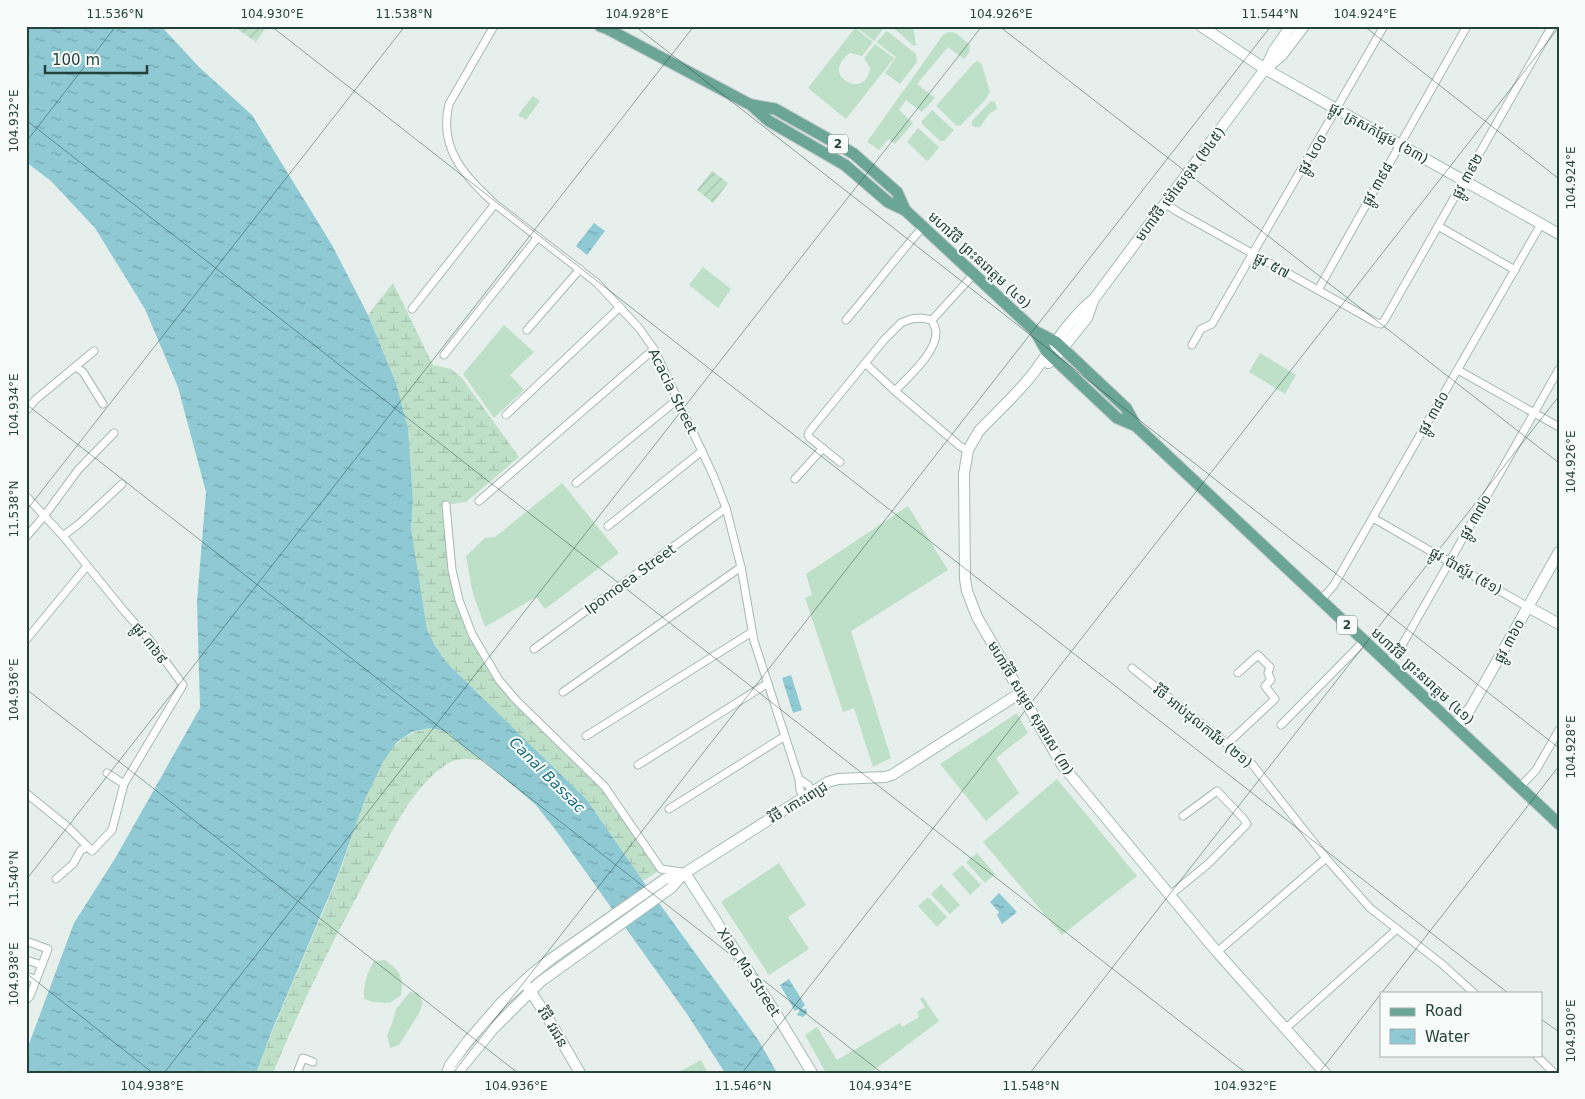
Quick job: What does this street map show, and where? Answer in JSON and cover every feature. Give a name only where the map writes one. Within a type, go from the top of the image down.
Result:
[{"type":"main road","name":"ផ្លូវ ត្រសក់ផ្អែម (៦៣)","points":[[1202,26],[1265,69],[1559,234]]},
{"type":"main road","name":"មហាវិថី ម៉ៅសេទុង (២៤៥)","points":[[1050,356],[1086,318],[1094,298],[1265,69],[1274,50],[1292,26]]},
{"type":"main road","name":"មហាវិថី ម៉ៅសេទុង (២៤៥)","points":[[1265,69],[1282,55],[1304,26]]},
{"type":"main road","name":"មហាវិថី ព្រះនរោត្តម (៤១)","points":[[609,28],[751,105],[775,110],[840,145],[862,160],[897,192],[905,210],[1035,331],[1059,345],[1126,408],[1136,426],[1559,824]]},
{"type":"main road","name":"មហាវិថី ព្រះនរោត្តម (៤១)","points":[[1035,331],[1050,356],[1117,418],[1136,426]]},
{"type":"main road","name":"មហាវិថី សម្តេច សុធារស (៣)","points":[[1050,356],[979,431],[968,450],[964,481],[965,579],[977,617],[1062,765],[1217,952],[1325,1073]]},
{"type":"main road","name":"ផ្លូវ ៣៦០","points":[[1454,725],[1470,709],[1559,552]]},
{"type":"main road","name":"ផ្លូវ ប៉ាស្ទ័រ (៥១)","points":[[1528,606],[1559,624]]},
{"type":"main road","name":"វិថី កោះពេជ្រ","points":[[447,1073],[450,1065],[468,1041],[501,1003],[523,982],[551,959],[665,879],[685,873],[828,782],[838,779],[892,775],[1020,693]]},
{"type":"main road","name":"វិថី កោះពេជ្រ","points":[[457,1073],[493,1029],[530,991],[549,975],[672,888],[685,873]]},
{"type":"main road","name":"Xiao Ma Street","points":[[685,873],[776,1012],[812,1073]]},
{"type":"main road","name":"វិថី វរជន","points":[[523,982],[580,1073]]},
{"type":"street","name":"Acacia Street","points":[[494,26],[449,104],[446,117],[446,133],[451,150],[470,180],[495,204],[597,283],[639,328],[654,349],[702,450],[726,508],[741,567],[752,632],[799,779],[808,785],[808,794]]},
{"type":"street","name":"ផ្លូវ ៤០០","points":[[1192,345],[1201,329],[1212,324],[1384,26]]},
{"type":"street","name":"ផ្លូវ ៣៩៨","points":[[1318,290],[1466,26]]},
{"type":"street","points":[[1554,26],[1559,28]]},
{"type":"street","name":"ផ្លូវ ៣៩២","points":[[1380,324],[1384,321],[1554,26]]},
{"type":"street","name":"ផ្លូវ ៥៧","points":[[1165,203],[1380,324]]},
{"type":"street","points":[[412,309],[495,204]]},
{"type":"street","name":"ផ្លូវ ៣៨០","points":[[1321,600],[1334,585],[1541,224]]},
{"type":"street","points":[[1438,226],[1515,270]]},
{"type":"street","points":[[846,320],[871,291],[899,253],[923,227]]},
{"type":"street","points":[[444,355],[538,237]]},
{"type":"street","points":[[527,330],[580,269]]},
{"type":"street","points":[[932,320],[974,274]]},
{"type":"street","points":[[506,415],[620,307]]},
{"type":"street","points":[[840,462],[810,438],[809,432],[864,363],[901,323],[911,318],[932,320]]},
{"type":"street","points":[[895,391],[930,351],[935,341],[936,330],[932,320]]},
{"type":"street","points":[[479,500],[654,349]]},
{"type":"street","points":[[26,411],[35,400],[94,351]]},
{"type":"street","points":[[864,363],[961,447],[968,450]]},
{"type":"street","points":[[76,367],[84,372],[103,404]]},
{"type":"street","name":"ផ្លូវ ៣៧០","points":[[1387,662],[1401,647],[1559,369]]},
{"type":"street","points":[[1458,370],[1559,427]]},
{"type":"street","points":[[576,483],[678,399]]},
{"type":"street","points":[[26,537],[45,515],[78,470],[114,433]]},
{"type":"street","points":[[795,478],[823,448]]},
{"type":"street","points":[[608,526],[702,450]]},
{"type":"street","points":[[63,536],[122,484]]},
{"type":"street","name":"ផ្លូវ ៣៦៩","points":[[26,496],[45,515],[149,639],[183,685],[124,784],[112,830],[92,851],[88,847]]},
{"type":"street","points":[[446,505],[452,570],[459,600],[472,634],[499,680],[533,718],[605,787],[661,869],[685,873]]},
{"type":"street","name":"Ipomoea Street","points":[[534,649],[726,508]]},
{"type":"street","name":"ផ្លូវ ប៉ាស្ទ័រ (៥១)","points":[[1373,518],[1528,606]]},
{"type":"street","points":[[26,640],[87,566]]},
{"type":"street","points":[[563,692],[741,567]]},
{"type":"street","points":[[586,736],[752,632]]},
{"type":"street","points":[[1281,725],[1364,640]]},
{"type":"street","points":[[1227,744],[1275,699],[1265,686],[1271,680],[1268,673],[1270,667],[1258,655],[1238,673]]},
{"type":"street","name":"វិថី អាប់ដុលការីម (២១)","points":[[1132,668],[1252,764],[1326,858],[1370,908],[1442,964],[1473,992]]},
{"type":"street","points":[[638,765],[768,683]]},
{"type":"street","points":[[1520,787],[1536,770],[1559,730]]},
{"type":"street","points":[[669,810],[785,736]]},
{"type":"street","points":[[107,773],[124,784]]},
{"type":"street","points":[[1170,895],[1208,864],[1247,824],[1217,792],[1183,816]]},
{"type":"street","points":[[26,793],[70,828],[88,847],[81,850],[73,864],[56,879]]},
{"type":"street","points":[[26,806],[33,799]]},
{"type":"street","points":[[1217,952],[1326,858]]},
{"type":"street","points":[[1285,1029],[1397,929]]},
{"type":"street","points":[[26,941],[48,949],[30,996],[26,1000]]},
{"type":"street","points":[[26,960],[42,965]]},
{"type":"street","points":[[26,976],[36,980]]},
{"type":"street","points":[[1537,1056],[1554,1073]]},
{"type":"street","points":[[297,1073],[303,1058],[313,1062]]},
{"type":"green space","points":[[233,26],[267,26],[256,42]]},
{"type":"green space","points":[[855,26],[881,26],[883,29],[874,41]]},
{"type":"green space","points":[[891,26],[913,26],[916,45],[914,46]]},
{"type":"green space","points":[[855,28],[873,42],[862,56],[850,53],[842,61],[839,69],[841,76],[846,82],[853,84],[861,83],[867,78],[870,68],[864,58],[875,44],[894,58],[846,119],[808,88]]},
{"type":"green space","points":[[887,31],[916,54],[917,62],[900,84],[885,73],[896,57],[876,42]]},
{"type":"green space","points":[[948,32],[956,33],[970,45],[969,53],[964,59],[948,47],[917,84],[935,98],[922,112],[906,100],[899,110],[913,123],[895,144],[888,139],[879,150],[867,142],[943,35]]},
{"type":"green space","points":[[978,61],[982,65],[990,92],[985,100],[961,125],[957,126],[936,106],[974,63]]},
{"type":"green space","points":[[533,96],[540,101],[526,120],[518,115]]},
{"type":"green space","points":[[991,101],[995,102],[997,109],[989,114],[980,127],[974,127],[972,121]]},
{"type":"green space","points":[[932,110],[954,130],[944,141],[940,141],[922,124],[922,121]]},
{"type":"green space","points":[[918,128],[939,147],[927,161],[907,142]]},
{"type":"green space","points":[[712,171],[728,183],[713,203],[697,190]]},
{"type":"green space","points":[[703,267],[731,289],[718,308],[689,285]]},
{"type":"green space","points":[[393,283],[433,365],[451,369],[461,377],[519,457],[466,502],[446,505],[452,570],[472,634],[499,680],[605,787],[661,869],[643,881],[587,800],[446,662],[435,646],[427,629],[411,528],[413,501],[408,428],[396,383],[368,315]]},
{"type":"green space","points":[[504,325],[534,352],[510,375],[524,390],[494,418],[463,374]]},
{"type":"green space","points":[[1260,353],[1296,375],[1285,394],[1249,372]]},
{"type":"green space","points":[[562,483],[619,553],[545,609],[536,597],[485,627],[473,594],[466,556],[485,538],[495,537]]},
{"type":"green space","points":[[908,506],[948,570],[851,631],[891,758],[873,767],[854,708],[843,712],[805,598],[812,595],[806,574]]},
{"type":"green space","points":[[1017,713],[1028,733],[996,758],[1019,793],[986,821],[940,764]]},
{"type":"green space","points":[[430,728],[448,732],[461,745],[484,761],[465,759],[451,762],[435,773],[415,795],[390,835],[335,939],[296,1019],[273,1073],[256,1073],[337,879],[363,802],[376,772],[398,742],[415,732]]},
{"type":"green space","points":[[1057,779],[1137,876],[1062,935],[983,842]]},
{"type":"green space","points":[[977,853],[995,874],[985,883],[966,862]]},
{"type":"green space","points":[[779,863],[806,905],[788,917],[809,949],[769,975],[721,902]]},
{"type":"green space","points":[[962,865],[981,885],[970,895],[952,874]]},
{"type":"green space","points":[[941,884],[960,905],[950,914],[931,894]]},
{"type":"green space","points":[[928,897],[947,917],[937,927],[918,906]]},
{"type":"green space","points":[[385,960],[400,975],[402,983],[401,995],[390,1003],[373,1002],[364,999],[367,975],[374,961]]},
{"type":"green space","points":[[410,992],[418,993],[423,1003],[399,1045],[390,1048],[387,1035],[396,1009]]},
{"type":"green space","points":[[923,997],[939,1021],[870,1073],[826,1073],[805,1035],[817,1027],[837,1060],[900,1023],[902,1027],[919,1017],[917,1012],[925,1007],[920,999]]},
{"type":"green space","points":[[701,1060],[708,1073],[677,1073]]},
{"type":"water","name":"Canal Bassac","points":[[26,26],[161,26],[200,68],[252,115],[332,245],[368,315],[396,383],[408,428],[413,501],[411,528],[427,629],[435,646],[446,662],[587,800],[759,1041],[777,1073],[725,1073],[687,1014],[536,805],[484,761],[461,745],[448,732],[430,728],[412,732],[397,742],[384,760],[365,799],[337,877],[256,1073],[26,1073],[26,1052],[74,923],[116,857],[200,708],[197,601],[206,492],[178,387],[145,309],[95,228],[51,181],[26,162]]},
{"type":"water","points":[[594,223],[605,231],[587,255],[576,246]]},
{"type":"water","points":[[791,675],[802,710],[793,713],[782,678]]},
{"type":"water","points":[[999,893],[1017,912],[1002,924],[997,915],[999,912],[990,902]]},
{"type":"water","points":[[789,979],[805,1005],[802,1008],[803,1010],[806,1008],[807,1013],[803,1017],[797,1015],[800,1011],[798,1009],[795,1011],[780,985]]}]
